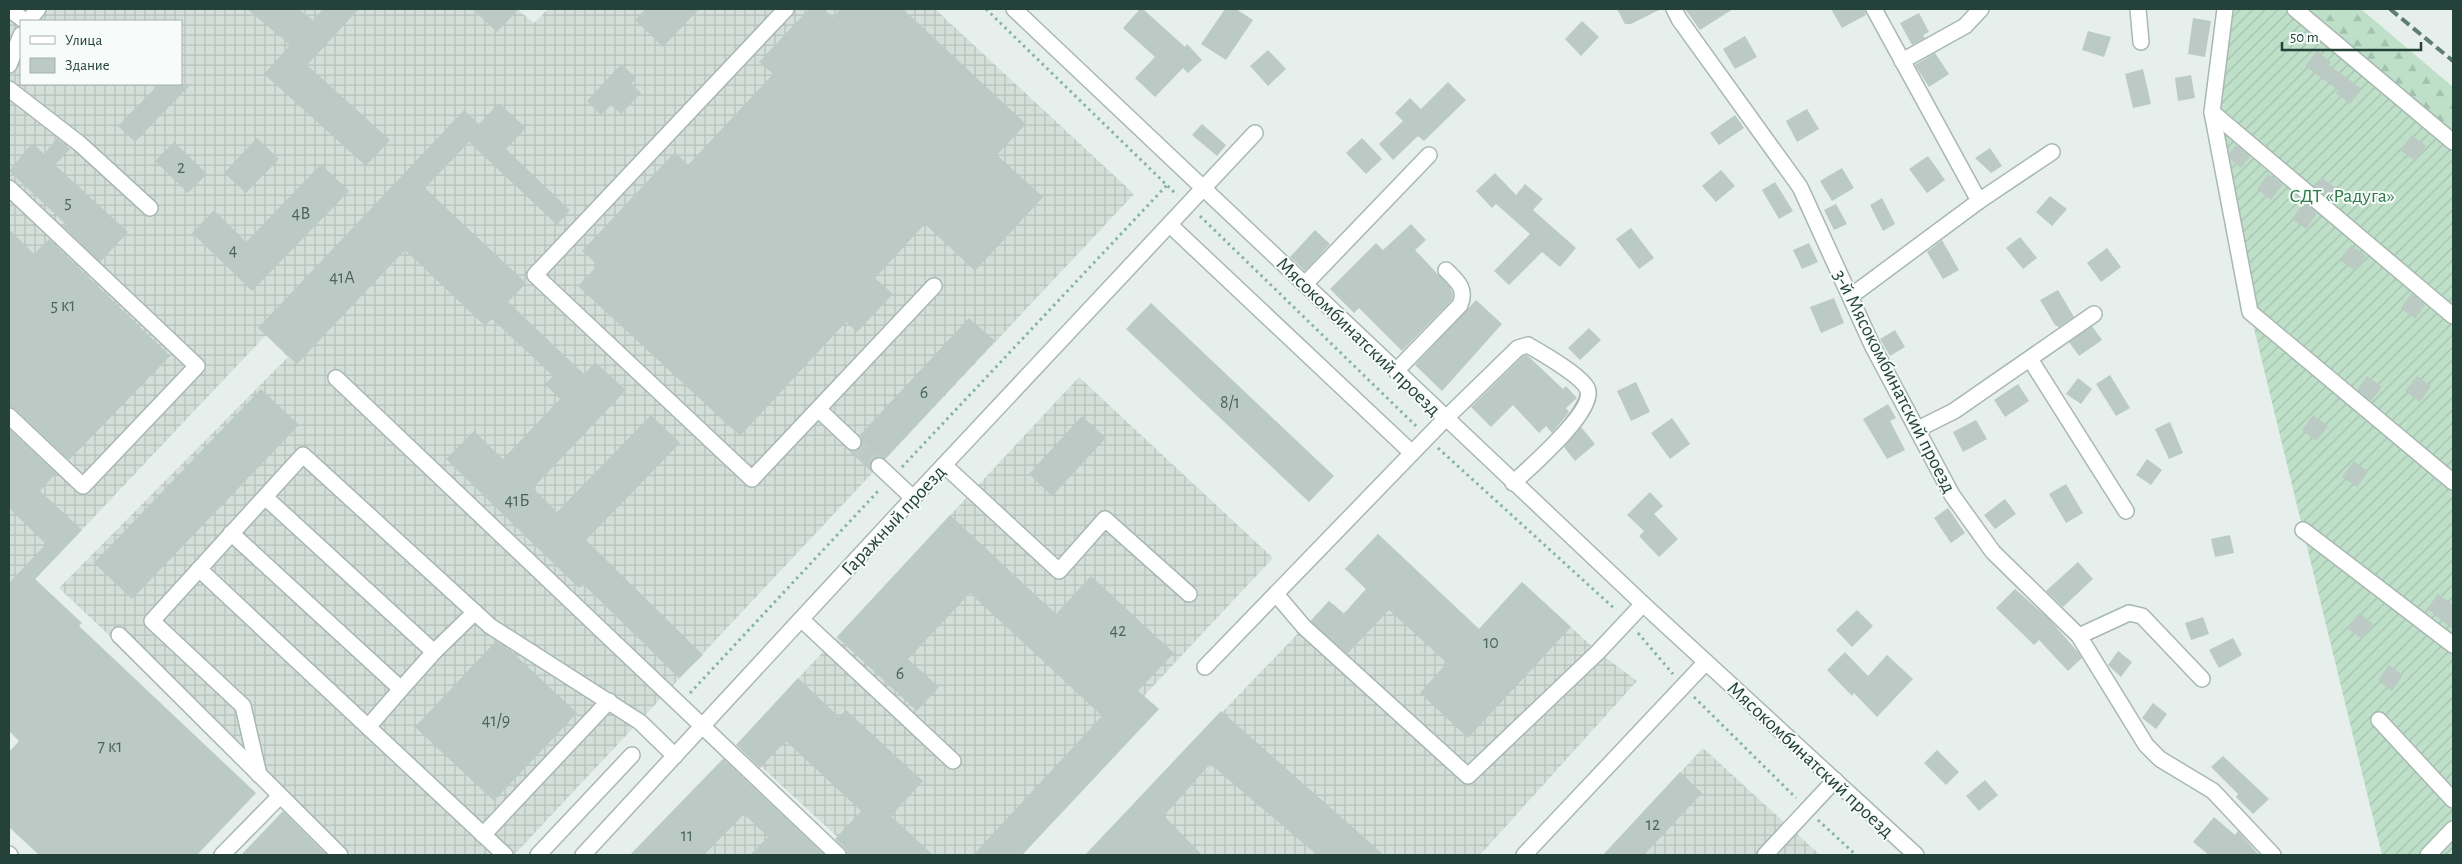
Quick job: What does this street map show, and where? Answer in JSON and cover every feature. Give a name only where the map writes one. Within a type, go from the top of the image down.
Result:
[{"type":"street","points":[[9,9],[26,20]]},
{"type":"street","points":[[28,20],[38,9]]},
{"type":"street","points":[[786,9],[535,275],[752,479],[934,286]]},
{"type":"street","name":"Мясокомбинатский проезд","points":[[1014,9],[1205,187],[1513,483],[1916,855]]},
{"type":"street","name":"3-й Мясокомбинатский проезд","points":[[1674,9],[1800,187],[1873,347],[1952,495],[1993,552],[2079,636],[2146,745],[2160,759],[2213,791],[2273,855]]},
{"type":"street","points":[[1874,9],[1979,202]]},
{"type":"street","points":[[1902,61],[1965,26],[1981,9]]},
{"type":"street","points":[[2138,9],[2141,42]]},
{"type":"street","points":[[2225,9],[2212,112],[2250,312],[2453,482]]},
{"type":"street","points":[[2295,9],[2453,142]]},
{"type":"street","points":[[9,64],[20,37]]},
{"type":"street","points":[[9,89],[80,144],[150,208]]},
{"type":"street","points":[[2212,112],[2453,316]]},
{"type":"street","name":"Гаражный проезд","points":[[583,855],[913,498],[1255,133]]},
{"type":"street","points":[[1851,296],[1979,202],[2052,152]]},
{"type":"street","points":[[1305,284],[1429,155]]},
{"type":"street","points":[[9,188],[197,366],[83,486],[9,416]]},
{"type":"street","points":[[1170,225],[1412,454]]},
{"type":"street","points":[[1396,372],[1460,305],[1464,296],[1461,286],[1446,270]]},
{"type":"street","points":[[1918,429],[1954,411],[2094,314]]},
{"type":"street","points":[[1205,668],[1445,419],[1518,348],[1528,345],[1563,367],[1586,386],[1589,393],[1584,409],[1560,438],[1513,483]]},
{"type":"street","points":[[2030,359],[2126,511]]},
{"type":"street","points":[[336,378],[701,728],[838,855]]},
{"type":"street","points":[[818,409],[853,442]]},
{"type":"street","points":[[259,775],[243,706],[152,621],[303,455],[490,626],[640,722],[675,756]]},
{"type":"street","points":[[944,465],[1059,571],[1105,519],[1190,594]]},
{"type":"street","points":[[879,466],[913,498]]},
{"type":"street","points":[[265,497],[434,652]]},
{"type":"street","points":[[2303,530],[2453,644]]},
{"type":"street","points":[[231,533],[401,689]]},
{"type":"street","points":[[199,569],[505,855]]},
{"type":"street","points":[[1276,594],[1304,627],[1468,776],[1598,652],[1643,604]]},
{"type":"street","points":[[368,727],[434,652],[475,612]]},
{"type":"street","points":[[2079,636],[2129,613],[2142,616],[2202,679]]},
{"type":"street","points":[[801,620],[953,761]]},
{"type":"street","points":[[119,635],[340,855]]},
{"type":"street","points":[[1524,855],[1706,662]]},
{"type":"street","points":[[483,835],[609,701]]},
{"type":"street","points":[[2379,720],[2453,800]]},
{"type":"street","points":[[538,855],[632,755]]},
{"type":"street","points":[[1765,855],[1835,780]]},
{"type":"street","points":[[222,855],[280,796]]},
{"type":"street","points":[[2428,855],[2453,829]]},
{"type":"path","points":[[678,706],[1167,185]]},
{"type":"shaded area","points":[[9,9],[517,9],[534,23],[548,9],[935,9],[1134,194],[514,855],[342,855],[59,588],[288,357],[266,335],[9,607]]},
{"type":"shaded area","points":[[1079,377],[1273,558],[1144,696],[1159,709],[1022,855],[857,855],[737,744]]},
{"type":"shaded area","points":[[1378,534],[1479,629],[1522,582],[1598,652],[1637,681],[1480,855],[1085,855],[1329,601],[1344,613],[1366,589],[1345,569]]},
{"type":"shaded area","points":[[1703,748],[1820,855],[1603,855]]},
{"type":"shaded area","points":[[724,758],[825,855],[630,855]]},
{"type":"green space","name":"СДТ «Радуга»","points":[[2225,9],[2295,9],[2453,142],[2453,855],[2382,855],[2250,312],[2212,112]]},
{"type":"green space","points":[[2295,9],[2361,9],[2453,87],[2453,142]]},
{"type":"building","points":[[247,9],[299,9],[313,20],[323,9],[359,9],[307,65],[390,140],[366,166],[264,74],[290,45]]},
{"type":"building","points":[[472,9],[519,9],[497,32]]},
{"type":"building","points":[[646,9],[699,9],[663,47],[635,20]]},
{"type":"building","points":[[809,9],[824,9],[833,17],[840,9],[903,9],[1026,124],[997,155],[1043,197],[975,271],[925,224],[875,278],[893,294],[857,332],[846,322],[740,436],[578,286],[598,265],[582,251],[675,152],[688,165],[773,74],[759,62]]},
{"type":"building","points":[[1140,9],[1143,9],[1185,47],[1187,44],[1202,60],[1188,73],[1183,68],[1155,97],[1135,78],[1155,57],[1123,28]]},
{"type":"building","points":[[1225,9],[1236,9],[1253,20],[1226,60],[1201,44]]},
{"type":"building","points":[[1617,9],[1661,9],[1631,24],[1625,24]]},
{"type":"building","points":[[1685,9],[1733,9],[1700,30]]},
{"type":"building","points":[[1831,9],[1865,9],[1866,15],[1842,28]]},
{"type":"building","points":[[1919,13],[1929,32],[1923,35],[1925,38],[1912,45],[1900,23]]},
{"type":"building","points":[[2193,18],[2211,21],[2205,57],[2188,54]]},
{"type":"building","points":[[1582,21],[1599,37],[1581,56],[1565,39]]},
{"type":"building","points":[[2088,31],[2111,37],[2104,57],[2082,50]]},
{"type":"building","points":[[1745,36],[1757,57],[1735,69],[1723,49]]},
{"type":"building","points":[[1268,50],[1286,69],[1268,86],[1250,66]]},
{"type":"building","points":[[2317,51],[2331,62],[2329,65],[2362,89],[2350,104],[2336,93],[2338,90],[2305,66]]},
{"type":"building","points":[[1935,53],[1949,74],[1929,87],[1915,65]]},
{"type":"building","points":[[621,64],[636,78],[631,84],[641,93],[621,114],[611,105],[601,115],[587,101]]},
{"type":"building","points":[[2143,69],[2151,104],[2133,108],[2125,74]]},
{"type":"building","points":[[2191,75],[2195,98],[2178,101],[2175,78]]},
{"type":"building","points":[[1448,82],[1466,100],[1424,141],[1418,136],[1393,160],[1379,144],[1403,121],[1395,113],[1410,98],[1421,109]]},
{"type":"building","points":[[191,84],[135,142],[118,126],[158,85]]},
{"type":"building","points":[[499,103],[526,128],[506,149],[570,210],[557,225],[469,142],[425,188],[526,283],[508,302],[584,374],[595,362],[626,390],[533,488],[557,512],[651,415],[680,443],[586,540],[703,655],[679,678],[583,584],[579,588],[446,459],[474,431],[503,459],[560,399],[545,384],[553,376],[492,319],[485,326],[405,250],[297,364],[258,328],[464,110],[479,124]]},
{"type":"building","points":[[1807,109],[1819,129],[1797,142],[1786,121]]},
{"type":"building","points":[[1735,115],[1744,128],[1719,145],[1710,133]]},
{"type":"building","points":[[1202,124],[1226,145],[1217,156],[1192,135]]},
{"type":"building","points":[[2412,135],[2426,146],[2415,161],[2400,150]]},
{"type":"building","points":[[57,138],[70,149],[55,165],[128,232],[100,262],[62,225],[65,223],[9,171],[32,143],[44,154]]},
{"type":"building","points":[[257,138],[279,159],[246,193],[224,173]]},
{"type":"building","points":[[1362,138],[1382,159],[1366,174],[1346,153]]},
{"type":"building","points":[[174,142],[207,174],[188,193],[155,161]]},
{"type":"building","points":[[2236,145],[2250,156],[2241,168],[2231,160],[2229,154]]},
{"type":"building","points":[[1990,148],[2002,166],[1991,173],[1975,158]]},
{"type":"building","points":[[1928,156],[1945,180],[1927,193],[1909,169]]},
{"type":"building","points":[[321,164],[349,191],[252,291],[192,233],[214,210],[246,242]]},
{"type":"building","points":[[1842,168],[1854,188],[1832,201],[1820,181]]},
{"type":"building","points":[[1721,170],[1735,186],[1716,202],[1702,186]]},
{"type":"building","points":[[1495,173],[1516,195],[1525,184],[1543,199],[1533,210],[1576,248],[1560,267],[1542,252],[1509,285],[1494,271],[1530,234],[1496,204],[1492,208],[1476,191]]},
{"type":"building","points":[[2268,174],[2283,184],[2271,200],[2257,189]]},
{"type":"building","points":[[2321,177],[2336,188],[2328,198],[2315,187]]},
{"type":"building","points":[[1775,182],[1793,211],[1779,219],[1762,190]]},
{"type":"building","points":[[2050,196],[2067,209],[2052,226],[2036,212]]},
{"type":"building","points":[[1882,198],[1895,224],[1883,231],[1870,205]]},
{"type":"building","points":[[2304,202],[2317,214],[2306,229],[2292,219]]},
{"type":"building","points":[[1836,204],[1847,224],[1834,230],[1824,210]]},
{"type":"building","points":[[1411,224],[1426,240],[1415,250],[1450,287],[1453,295],[1452,300],[1402,351],[1359,308],[1354,313],[1330,289],[1376,243],[1383,250]]},
{"type":"building","points":[[1631,228],[1654,258],[1639,269],[1616,239]]},
{"type":"building","points":[[9,229],[34,254],[49,239],[170,356],[69,460],[15,409],[9,407]]},
{"type":"building","points":[[1315,230],[1330,244],[1305,271],[1290,257]]},
{"type":"building","points":[[2020,237],[2037,258],[2023,269],[2006,248]]},
{"type":"building","points":[[1942,240],[1959,270],[1943,279],[1927,252]]},
{"type":"building","points":[[1809,243],[1818,262],[1802,269],[1793,250]]},
{"type":"building","points":[[2351,245],[2366,256],[2355,271],[2340,260]]},
{"type":"building","points":[[2107,248],[2121,267],[2101,282],[2087,263]]},
{"type":"building","points":[[2058,290],[2074,317],[2059,327],[2055,325],[2040,300]]},
{"type":"building","points":[[2412,293],[2425,305],[2415,319],[2401,308]]},
{"type":"building","points":[[1834,298],[1844,323],[1821,333],[1810,307]]},
{"type":"building","points":[[1476,300],[1502,324],[1442,391],[1415,365]]},
{"type":"building","points":[[1151,303],[1334,476],[1309,502],[1126,329]]},
{"type":"building","points":[[969,318],[995,341],[885,459],[881,457],[873,459],[870,464],[872,472],[848,450],[855,451],[860,448],[862,440],[860,435]]},
{"type":"building","points":[[2092,326],[2102,340],[2079,356],[2069,342]]},
{"type":"building","points":[[1589,328],[1601,340],[1580,360],[1568,348]]},
{"type":"building","points":[[1895,330],[1905,347],[1890,356],[1880,339]]},
{"type":"building","points":[[1527,355],[1563,389],[1566,386],[1577,398],[1566,408],[1569,412],[1552,433],[1546,426],[1539,433],[1513,405],[1491,427],[1471,407],[1523,356]]},
{"type":"building","points":[[2110,375],[2130,408],[2116,416],[2096,384]]},
{"type":"building","points":[[2367,376],[2382,387],[2371,401],[2357,390]]},
{"type":"building","points":[[2417,376],[2431,386],[2420,402],[2405,391]]},
{"type":"building","points":[[2078,378],[2092,389],[2081,404],[2066,394]]},
{"type":"building","points":[[1636,382],[1650,412],[1631,421],[1617,391]]},
{"type":"building","points":[[2018,384],[2029,401],[2005,417],[1994,400]]},
{"type":"building","points":[[261,389],[299,425],[132,599],[94,563]]},
{"type":"building","points":[[1888,404],[1896,418],[1890,421],[1905,450],[1887,459],[1863,419]]},
{"type":"building","points":[[2313,415],[2328,426],[2316,441],[2302,430]]},
{"type":"building","points":[[1082,416],[1106,438],[1052,496],[1029,474]]},
{"type":"building","points":[[1672,418],[1690,444],[1670,459],[1651,433]]},
{"type":"building","points":[[1976,420],[1987,439],[1963,452],[1953,432]]},
{"type":"building","points":[[2170,422],[2183,453],[2169,459],[2155,429]]},
{"type":"building","points":[[1581,427],[1595,444],[1575,461],[1564,447]]},
{"type":"building","points":[[9,429],[56,473],[40,491],[82,530],[35,579],[82,623],[79,626],[256,793],[197,855],[39,855],[9,827],[9,752],[19,741],[9,731],[9,583],[46,544],[9,508]]},
{"type":"building","points":[[2147,459],[2162,470],[2151,485],[2136,475]]},
{"type":"building","points":[[2354,461],[2368,472],[2357,487],[2342,477]]},
{"type":"building","points":[[2066,484],[2083,513],[2066,523],[2049,494]]},
{"type":"building","points":[[1650,492],[1663,506],[1654,514],[1678,539],[1659,557],[1639,536],[1644,531],[1627,515]]},
{"type":"building","points":[[2005,499],[2016,514],[1995,529],[1984,515]]},
{"type":"building","points":[[1948,508],[1965,533],[1951,543],[1934,518]]},
{"type":"building","points":[[950,515],[1056,614],[1091,576],[1174,653],[1138,691],[1159,709],[1022,855],[973,855],[1102,716],[970,593],[908,659],[939,687],[917,711],[837,637]]},
{"type":"building","points":[[1378,534],[1479,629],[1522,582],[1571,627],[1468,738],[1420,693],[1447,663],[1389,610],[1347,654],[1311,621],[1329,601],[1344,614],[1366,589],[1345,569]]},
{"type":"building","points":[[2230,535],[2234,553],[2215,557],[2211,539]]},
{"type":"building","points":[[2078,562],[2093,579],[2063,607],[2046,591]]},
{"type":"building","points":[[2015,589],[2049,619],[2082,658],[2068,671],[2039,640],[2034,645],[1996,608]]},
{"type":"building","points":[[2438,594],[2453,605],[2453,629],[2427,609]]},
{"type":"building","points":[[1857,610],[1873,626],[1852,647],[1836,630]]},
{"type":"building","points":[[2359,613],[2373,624],[2362,639],[2347,628]]},
{"type":"building","points":[[2203,617],[2209,634],[2191,640],[2185,623]]},
{"type":"building","points":[[2233,638],[2242,655],[2219,668],[2209,650]]},
{"type":"building","points":[[496,641],[510,650],[577,713],[494,801],[415,727]]},
{"type":"building","points":[[2118,651],[2132,662],[2121,677],[2108,665]]},
{"type":"building","points":[[1845,652],[1868,676],[1887,655],[1913,679],[1877,717],[1854,693],[1852,696],[1827,670]]},
{"type":"building","points":[[2389,665],[2403,675],[2392,691],[2378,680]]},
{"type":"building","points":[[798,678],[839,717],[846,710],[923,781],[891,816],[933,855],[847,855],[845,849],[835,839],[861,811],[786,741],[760,768],[736,745]]},
{"type":"building","points":[[2153,703],[2167,714],[2156,729],[2142,718]]},
{"type":"building","points":[[1221,711],[1384,855],[1317,855],[1210,764],[1164,816],[1202,855],[1085,855]]},
{"type":"building","points":[[1937,750],[1959,772],[1946,785],[1924,763]]},
{"type":"building","points":[[2223,756],[2269,799],[2253,814],[2236,797],[2238,794],[2211,767]]},
{"type":"building","points":[[723,759],[825,855],[750,855],[768,837],[744,814],[704,855],[630,855]]},
{"type":"building","points":[[1680,772],[1702,793],[1644,855],[1603,855]]},
{"type":"building","points":[[1985,780],[1998,795],[1979,811],[1966,796]]},
{"type":"building","points":[[283,811],[327,855],[241,855]]},
{"type":"building","points":[[2214,817],[2235,835],[2238,831],[2259,855],[2209,855],[2193,842]]},
{"type":"tunnel","points":[[853,442],[879,466]]},
{"type":"railway","points":[[2390,9],[2453,61]]}]
